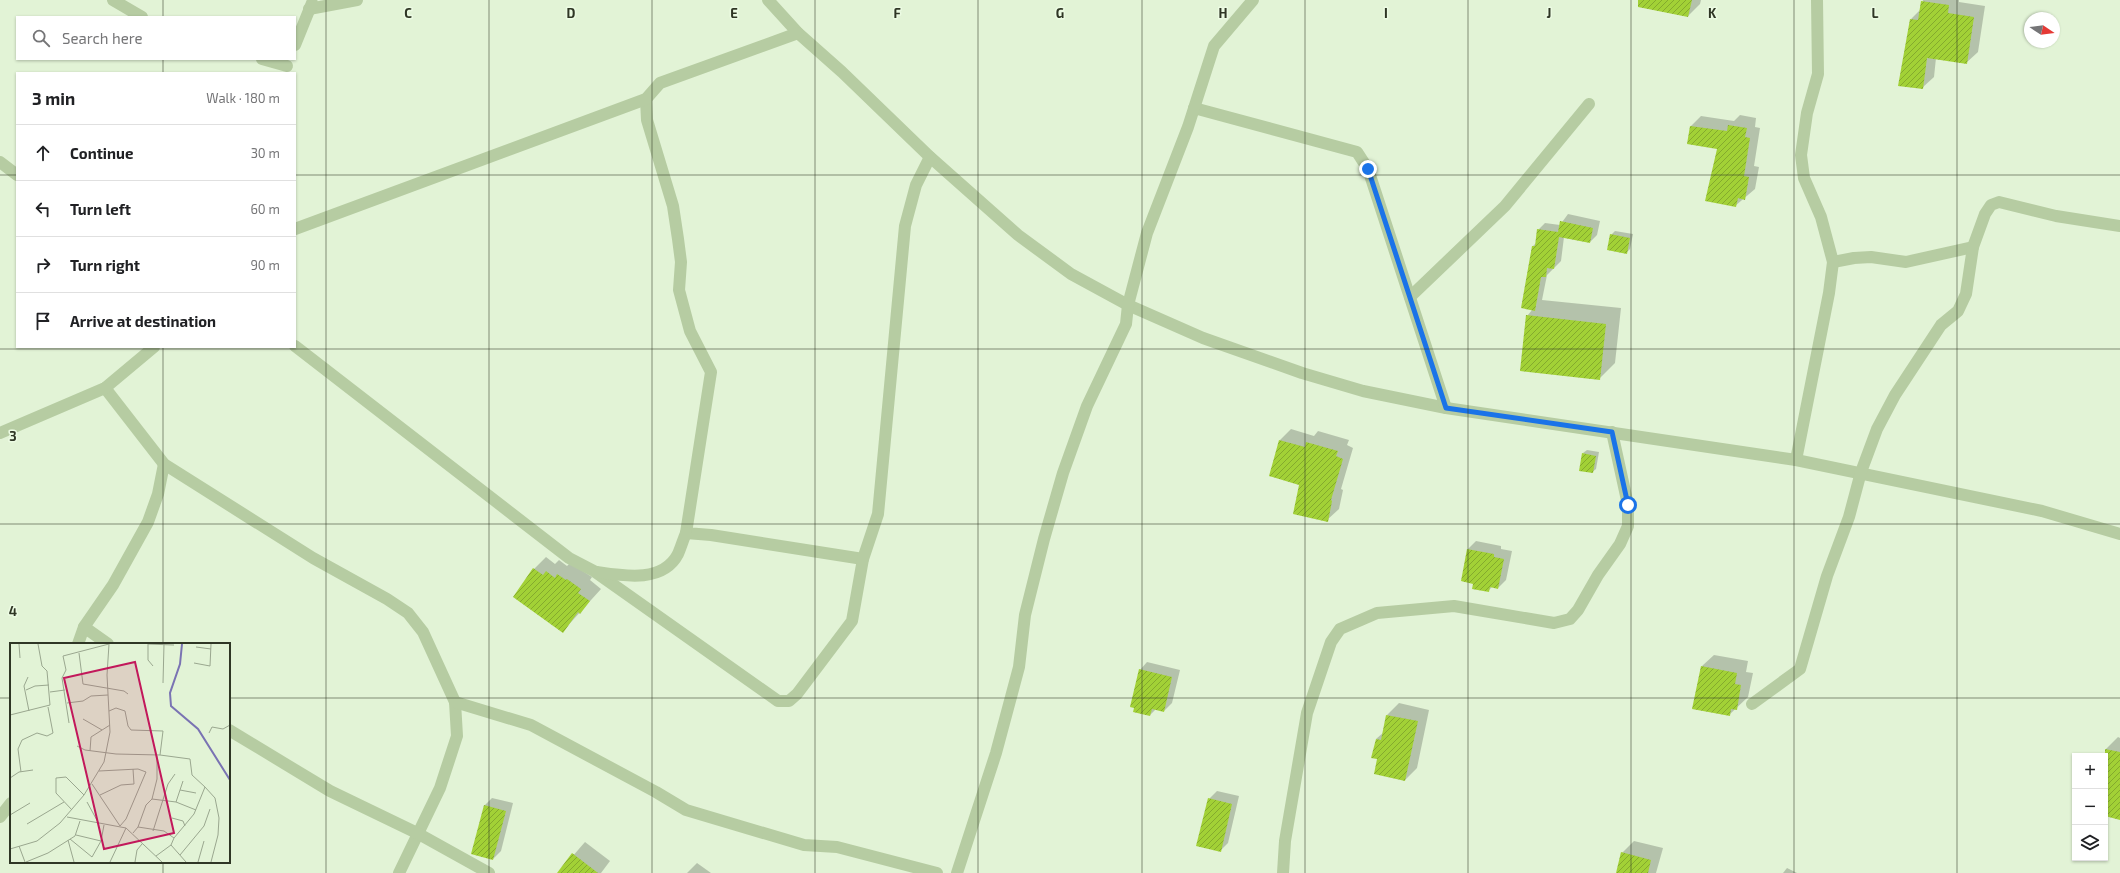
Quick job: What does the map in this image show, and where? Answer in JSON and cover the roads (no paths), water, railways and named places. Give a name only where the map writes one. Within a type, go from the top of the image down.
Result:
[{"type":"street","points":[[113,0],[140,16]]},
{"type":"street","points":[[296,42],[311,4],[358,0]]},
{"type":"street","points":[[768,0],[798,32],[842,72],[930,157],[1018,235],[1071,274],[1128,305],[1203,338],[1302,373],[1363,391],[1446,408],[1796,460],[1861,472],[2042,511],[2120,534]]},
{"type":"street","points":[[957,873],[996,753],[1019,667],[1025,615],[1044,539],[1063,473],[1086,406],[1126,324],[1128,305],[1147,233],[1194,108],[1214,46],[1253,0]]},
{"type":"street","points":[[1796,460],[1829,293],[1833,262],[1821,217],[1804,178],[1801,155],[1807,113],[1818,74],[1817,0]]},
{"type":"street","points":[[296,229],[646,99],[660,83],[798,32]]},
{"type":"street","points":[[266,60],[287,66]]},
{"type":"street","points":[[594,571],[628,576],[647,575],[665,568],[677,555],[686,533],[711,372],[690,331],[679,290],[681,262],[673,206],[647,120],[646,99]]},
{"type":"street","points":[[1410,296],[1505,206],[1589,104]]},
{"type":"street","points":[[1194,108],[1357,152],[1368,169],[1446,408]]},
{"type":"street","points":[[296,347],[569,558],[594,571],[778,701],[788,701],[797,694],[852,621],[863,559],[879,506],[905,226],[916,185],[930,157]]},
{"type":"street","points":[[0,162],[16,174]]},
{"type":"street","points":[[1752,704],[1790,678],[1800,669],[1826,576],[1849,517],[1861,472],[1877,429],[1895,396],[1941,325],[1958,311],[1966,294],[1973,247],[1985,214],[1991,205],[1999,202],[2056,216],[2120,226]]},
{"type":"street","points":[[1833,262],[1854,258],[1871,257],[1906,262],[1973,247]]},
{"type":"street","points":[[0,433],[105,388],[153,348]]},
{"type":"street","points":[[105,388],[164,464],[313,558],[408,613],[423,632],[455,702],[457,736],[440,788],[399,873]]},
{"type":"street","points":[[1283,873],[1285,841],[1307,713],[1331,642],[1340,629],[1377,613],[1454,606],[1554,623],[1570,619],[1578,610],[1598,575],[1620,544],[1628,526],[1628,505],[1612,432]]},
{"type":"street","points":[[78,643],[84,627],[112,585],[148,522],[158,494],[164,464]]},
{"type":"street","points":[[686,533],[863,559]]},
{"type":"street","points":[[84,627],[107,643]]},
{"type":"street","points":[[455,702],[531,725],[656,792],[686,810],[804,845],[837,847],[937,873]]},
{"type":"street","points":[[230,731],[330,791],[417,833],[489,873]]},
{"type":"street","points":[[0,818],[10,804]]}]
